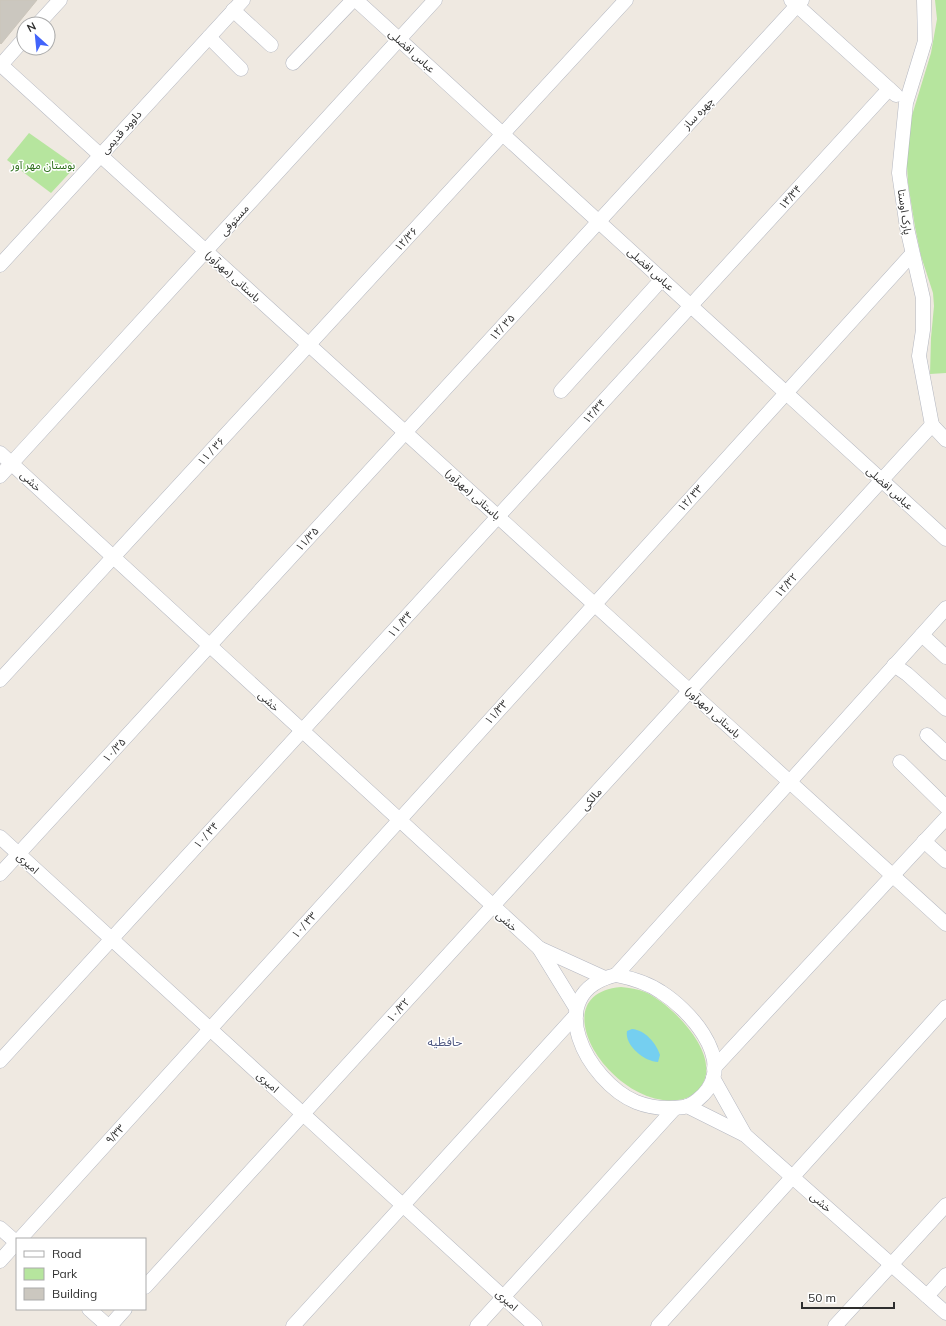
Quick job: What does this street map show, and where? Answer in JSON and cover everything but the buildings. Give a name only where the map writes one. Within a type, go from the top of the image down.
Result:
[{"type":"street","points":[[45,16],[60,0]]},
{"type":"street","points":[[293,63],[354,0]]},
{"type":"street","name":"عباس افضلی","points":[[354,0],[399,39],[946,538]]},
{"type":"street","name":"مستوفی","points":[[0,476],[435,0]]},
{"type":"street","name":"۱۲/۳۶","points":[[309,345],[626,0]]},
{"type":"street","name":"پارک اوستا","points":[[924,0],[925,41],[906,103],[899,173],[912,254],[922,298],[923,330],[919,356],[932,425]]},
{"type":"street","points":[[796,2],[906,103]]},
{"type":"street","name":"چهره ساز","points":[[598,222],[796,2]]},
{"type":"street","points":[[238,5],[271,45]]},
{"type":"street","name":"داوود قدیمی","points":[[0,265],[238,5]]},
{"type":"street","points":[[209,37],[241,69]]},
{"type":"street","points":[[0,65],[16,48]]},
{"type":"street","name":"باستانی (مهرآور)","points":[[0,65],[946,924]]},
{"type":"street","name":"۱۳/۳۴","points":[[690,305],[889,89]]},
{"type":"street","name":"۱۲/ ۳۵","points":[[405,432],[598,222]]},
{"type":"street","name":"۱۲/ ۳۳","points":[[594,604],[912,254]]},
{"type":"street","points":[[561,391],[662,279]]},
{"type":"street","name":"۱۲/۳۴","points":[[498,516],[690,305]]},
{"type":"street","name":"۱۱ / ۳۶","points":[[0,680],[309,345]]},
{"type":"street","points":[[932,425],[946,440]]},
{"type":"street","name":"۱۲/۳۲","points":[[690,691],[932,425]]},
{"type":"street","name":"۱۱/۳۵","points":[[209,646],[405,432]]},
{"type":"street","name":"خشی","points":[[0,453],[538,948],[576,1012]]},
{"type":"street","name":"۱۱ /۳۴","points":[[301,731],[498,516]]},
{"type":"street","name":"۱۱/۳۳","points":[[398,820],[594,604]]},
{"type":"street","points":[[293,1326],[576,1012],[584,992],[610,977],[790,782],[946,608]]},
{"type":"street","points":[[922,635],[946,656]]},
{"type":"street","name":"۱۰/۳۵","points":[[0,874],[209,646]]},
{"type":"street","points":[[894,665],[907,674],[946,709]]},
{"type":"street","name":"مالکی","points":[[492,907],[690,691]]},
{"type":"street","name":"۱۰/ ۳۴","points":[[0,1060],[301,731]]},
{"type":"street","points":[[927,735],[946,753]]},
{"type":"street","points":[[900,762],[946,807]]},
{"type":"street","points":[[477,1326],[681,1107],[704,1094],[713,1073],[946,818]]},
{"type":"street","name":"۱۰/ ۳۳","points":[[210,1029],[398,820]]},
{"type":"street","name":"امیری","points":[[0,837],[535,1326]]},
{"type":"street","points":[[924,841],[946,861]]},
{"type":"street","name":"۱۰/۳۲","points":[[146,1286],[492,907]]},
{"type":"street","name":"خشی","points":[[538,948],[610,977]]},
{"type":"street","points":[[610,977],[629,978],[651,986],[683,1008],[693,1019],[707,1042],[713,1073]]},
{"type":"street","points":[[658,1326],[946,1007]]},
{"type":"street","points":[[576,1012],[582,1046],[589,1060],[603,1077],[616,1089],[637,1103],[659,1107],[681,1107],[746,1135]]},
{"type":"street","name":"۹/۳۳","points":[[22,1238],[210,1029]]},
{"type":"street","name":"خشی","points":[[713,1073],[746,1135],[946,1313]]},
{"type":"street","points":[[835,1326],[946,1206]]},
{"type":"street","points":[[0,1228],[16,1240]]},
{"type":"street","name":"۹/۳۳","points":[[0,1261],[16,1244]]},
{"type":"street","points":[[927,1296],[946,1275]]},
{"type":"street","points":[[90,1310],[109,1326],[124,1310]]},
{"type":"green space","points":[[935,0],[946,0],[946,373],[930,374],[934,306],[933,293],[921,256],[915,227],[908,183],[906,149],[910,122],[931,53],[937,19]]},
{"type":"green space","name":"بوستان مهر آور","points":[[29,133],[76,166],[51,193],[7,160]]},
{"type":"green space","points":[[621,987],[642,991],[656,998],[669,1008],[692,1033],[701,1048],[706,1062],[706,1076],[699,1089],[692,1095],[678,1100],[653,1098],[629,1087],[609,1070],[594,1049],[585,1028],[586,1009],[597,994]]},
{"type":"water","points":[[632,1029],[646,1035],[653,1042],[660,1055],[658,1062],[647,1059],[636,1052],[632,1047],[627,1036],[627,1031]]},
{"type":"district","name":"حافظیه","points":[[445,1042]]}]
